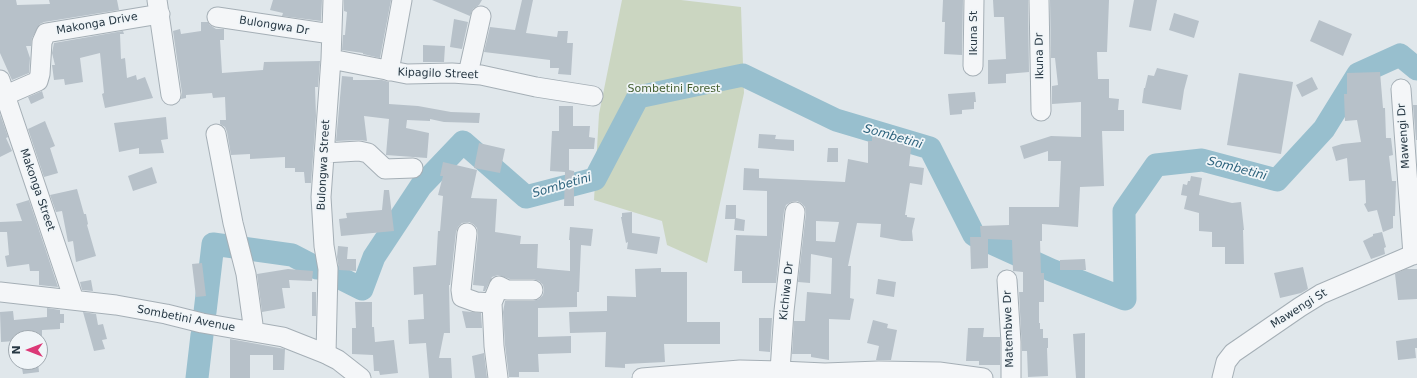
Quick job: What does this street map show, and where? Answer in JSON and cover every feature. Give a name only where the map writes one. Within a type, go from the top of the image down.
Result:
[{"type":"street","name":"Bulongwa Street","points":[[326,354],[328,269],[324,246],[321,197],[331,59],[333,0]]},
{"type":"street","points":[[389,71],[402,0]]},
{"type":"street","name":"Ikuna St","points":[[973,66],[974,0]]},
{"type":"street","name":"Ikuna Dr","points":[[1039,0],[1041,111]]},
{"type":"street","points":[[158,7],[171,95]]},
{"type":"street","name":"Makonga Drive","points":[[3,87],[38,80],[40,74],[42,42],[46,33],[152,14],[158,7]]},
{"type":"street","points":[[468,74],[481,16]]},
{"type":"street","name":"Bulongwa Dr","points":[[218,17],[331,34]]},
{"type":"street","name":"Kipagilo Street","points":[[331,59],[407,74],[481,75],[536,87],[593,96]]},
{"type":"street","name":"Makonga Street","points":[[3,87],[12,118],[74,300]]},
{"type":"street","name":"Mawengi Dr","points":[[1401,88],[1415,254]]},
{"type":"street","points":[[216,134],[233,223],[246,274],[254,332]]},
{"type":"street","points":[[324,153],[359,151],[368,153],[385,169],[412,168]]},
{"type":"street","name":"Kichiwa Dr","points":[[780,371],[784,310],[795,212]]},
{"type":"street","points":[[467,233],[461,290],[462,297],[476,302],[492,303]]},
{"type":"street","name":"Mawengi St","points":[[1222,378],[1226,362],[1233,353],[1300,307],[1321,294],[1415,254]]},
{"type":"street","name":"Matembwe Dr","points":[[1007,280],[1011,342],[1011,378]]},
{"type":"street","points":[[498,378],[494,346],[492,303],[499,286],[507,290],[533,290]]},
{"type":"street","name":"Sombetini Avenue","points":[[0,292],[116,305],[159,312],[202,324],[283,337],[338,360],[361,378]]},
{"type":"street","points":[[642,378],[674,377],[740,370],[780,371],[811,375],[879,371],[939,372],[983,378]]},
{"type":"green space","name":"Sombetini Forest","points":[[622,0],[681,0],[741,7],[744,93],[707,263],[667,245],[662,221],[594,200],[599,114]]},
{"type":"building","points":[[0,0],[16,0],[17,5],[50,4],[49,0],[117,0],[119,10],[44,22],[40,24],[32,38],[31,46],[26,46],[30,58],[29,73],[12,80],[0,53]]},
{"type":"building","points":[[273,0],[322,0],[321,21],[282,16],[283,13],[270,10]]},
{"type":"building","points":[[344,0],[391,0],[380,58],[363,53],[342,50],[347,12],[344,11]]},
{"type":"building","points":[[432,0],[482,0],[479,5],[473,9],[470,16]]},
{"type":"building","points":[[522,0],[533,0],[526,33],[557,37],[558,31],[568,31],[567,43],[573,43],[571,75],[558,74],[559,68],[550,68],[550,60],[484,52],[490,27],[515,30]]},
{"type":"building","points":[[943,0],[963,0],[962,55],[944,54],[945,22],[942,22]]},
{"type":"building","points":[[993,0],[1028,0],[1029,72],[1006,74],[1006,83],[988,84],[988,60],[1006,59],[1004,17],[994,17]]},
{"type":"building","points":[[1050,0],[1109,0],[1107,52],[1097,52],[1098,79],[1109,79],[1109,98],[1119,99],[1118,110],[1124,110],[1124,131],[1102,131],[1104,186],[1080,187],[1078,227],[1042,224],[1042,241],[1040,241],[1041,273],[1044,273],[1044,302],[1039,302],[1039,323],[1040,329],[1043,329],[1043,338],[1048,338],[1048,376],[1028,377],[1027,351],[1022,351],[1019,292],[1023,292],[1023,272],[1013,271],[1012,240],[988,239],[988,268],[971,269],[970,237],[981,237],[980,226],[1009,225],[1009,207],[1059,207],[1061,161],[1048,161],[1048,151],[1024,159],[1020,146],[1051,136],[1081,137],[1081,102],[1052,104],[1052,86],[1058,85],[1055,58],[1051,58]]},
{"type":"building","points":[[1134,0],[1157,0],[1151,31],[1129,27]]},
{"type":"building","points":[[1174,13],[1199,21],[1194,38],[1169,30]]},
{"type":"building","points":[[454,19],[468,22],[462,49],[450,47]]},
{"type":"building","points":[[1319,20],[1352,34],[1343,56],[1310,41]]},
{"type":"building","points":[[201,22],[208,22],[216,29],[224,29],[224,40],[220,40],[222,73],[263,70],[264,62],[320,61],[318,87],[315,87],[316,116],[311,183],[305,183],[304,172],[295,172],[295,168],[285,168],[285,157],[250,159],[250,154],[231,155],[227,132],[225,127],[220,124],[220,120],[226,120],[225,97],[213,98],[212,93],[186,95],[186,98],[181,99],[182,93],[173,31],[180,29],[181,34],[201,31]]},
{"type":"building","points":[[123,31],[124,34],[120,34],[121,59],[125,58],[127,78],[136,75],[137,80],[145,77],[153,98],[105,108],[102,94],[104,93],[100,53],[80,58],[83,82],[65,85],[64,79],[54,80],[52,65],[55,65],[52,53],[54,43]]},
{"type":"building","points":[[423,45],[445,46],[444,62],[423,62]]},
{"type":"building","points":[[1157,68],[1188,75],[1181,110],[1142,103],[1148,75],[1154,76]]},
{"type":"building","points":[[1380,72],[1383,108],[1385,108],[1386,138],[1391,138],[1393,155],[1389,156],[1392,181],[1396,181],[1395,216],[1393,216],[1393,228],[1383,232],[1377,210],[1368,212],[1364,204],[1366,203],[1365,180],[1349,181],[1347,158],[1336,161],[1332,147],[1342,144],[1361,142],[1357,120],[1345,121],[1344,94],[1347,94],[1347,73]]},
{"type":"building","points":[[1239,73],[1293,82],[1281,154],[1227,145]]},
{"type":"building","points":[[342,76],[353,77],[353,80],[382,80],[389,82],[389,104],[418,106],[451,112],[480,113],[479,123],[444,122],[430,119],[430,121],[407,120],[406,128],[429,133],[427,158],[386,155],[389,119],[364,116],[367,141],[336,141]]},
{"type":"building","points":[[1312,77],[1318,89],[1302,97],[1296,85]]},
{"type":"building","points":[[42,91],[44,98],[31,104],[28,97]]},
{"type":"building","points":[[975,92],[976,102],[974,102],[974,109],[962,110],[962,114],[950,115],[948,94]]},
{"type":"building","points":[[1413,105],[1417,105],[1417,140],[1416,140]]},
{"type":"building","points":[[559,106],[573,106],[573,126],[590,126],[589,137],[595,138],[594,149],[569,149],[569,170],[574,171],[574,206],[564,206],[565,172],[550,171],[552,131],[559,131]]},
{"type":"building","points":[[0,114],[8,137],[6,138],[12,151],[0,157]]},
{"type":"building","points":[[166,117],[168,139],[161,140],[164,153],[139,154],[139,148],[119,152],[114,123]]},
{"type":"building","points":[[45,121],[55,146],[50,148],[58,173],[44,177],[28,129]]},
{"type":"building","points":[[889,133],[906,134],[905,140],[912,141],[909,166],[924,168],[922,185],[910,183],[905,215],[907,215],[907,217],[915,218],[912,231],[913,241],[902,241],[880,237],[881,224],[857,223],[848,266],[851,266],[850,298],[854,299],[850,320],[829,319],[829,360],[811,357],[811,354],[792,354],[794,321],[805,321],[807,292],[831,294],[832,258],[811,254],[810,283],[798,282],[806,213],[805,207],[801,203],[797,201],[791,202],[786,205],[784,211],[776,283],[742,283],[742,271],[734,271],[736,235],[767,236],[767,191],[743,190],[744,168],[759,169],[759,178],[845,182],[848,159],[868,163],[868,141],[872,141],[872,137],[889,137]],"holes":[[[816,221],[839,222],[835,242],[816,241]]]},
{"type":"building","points":[[759,134],[776,135],[775,139],[794,140],[794,151],[758,148]]},
{"type":"building","points":[[479,143],[505,149],[500,173],[474,168]]},
{"type":"building","points":[[828,148],[838,148],[838,162],[827,162]]},
{"type":"building","points":[[443,162],[477,170],[471,198],[497,199],[495,232],[521,236],[520,244],[538,244],[537,268],[570,271],[570,227],[593,229],[591,246],[581,245],[577,307],[538,308],[538,337],[571,336],[571,353],[538,354],[539,372],[519,372],[519,377],[509,377],[503,312],[505,301],[533,301],[539,299],[543,295],[543,285],[539,281],[533,279],[510,279],[498,275],[492,277],[485,291],[483,291],[484,286],[473,285],[478,234],[477,228],[469,222],[462,223],[456,232],[449,285],[450,333],[444,333],[439,358],[451,358],[452,378],[429,378],[426,343],[409,344],[408,320],[424,319],[423,294],[414,295],[413,267],[436,265],[438,231],[440,231],[443,196],[438,195],[443,176],[440,176]]},
{"type":"building","points":[[152,167],[157,183],[133,191],[128,176]]},
{"type":"building","points":[[1191,176],[1202,178],[1199,195],[1232,203],[1241,202],[1244,230],[1244,264],[1225,264],[1225,247],[1212,247],[1212,232],[1199,231],[1199,213],[1184,209],[1187,196],[1181,195],[1183,184],[1187,185]]},
{"type":"building","points":[[77,189],[84,214],[86,214],[87,225],[96,256],[76,262],[73,241],[68,242],[62,211],[56,212],[50,195]]},
{"type":"building","points":[[384,190],[389,190],[394,231],[341,236],[339,219],[347,218],[346,213],[382,210]]},
{"type":"building","points":[[29,200],[58,287],[39,285],[39,271],[30,271],[29,264],[7,267],[5,256],[9,255],[7,232],[0,232],[0,222],[22,221],[16,204]]},
{"type":"building","points":[[726,205],[736,205],[736,218],[745,220],[744,231],[734,230],[735,219],[725,219]]},
{"type":"building","points":[[632,212],[632,233],[660,237],[657,254],[627,249],[628,242],[626,243],[621,217],[622,213]]},
{"type":"building","points":[[1382,232],[1386,247],[1384,248],[1385,254],[1371,259],[1363,241],[1373,236],[1373,234]]},
{"type":"building","points":[[338,246],[348,247],[347,259],[356,259],[356,271],[339,270],[337,257]]},
{"type":"building","points":[[1085,259],[1086,270],[1060,270],[1060,260]]},
{"type":"building","points":[[202,263],[206,296],[196,297],[192,264]]},
{"type":"building","points":[[1303,267],[1308,289],[1301,293],[1280,298],[1274,273]]},
{"type":"building","points":[[661,268],[661,272],[687,272],[687,322],[720,322],[720,344],[664,344],[665,362],[625,364],[625,368],[605,367],[606,332],[570,333],[569,312],[607,311],[607,296],[636,297],[635,269]]},
{"type":"building","points":[[288,269],[313,271],[312,281],[289,280],[290,288],[282,288],[285,308],[262,312],[257,274]]},
{"type":"building","points":[[1406,269],[1417,269],[1417,299],[1398,300],[1395,274]]},
{"type":"building","points":[[878,279],[896,282],[894,297],[876,294]]},
{"type":"building","points":[[91,280],[93,291],[82,290],[80,282]]},
{"type":"building","points":[[312,292],[316,292],[316,316],[312,316]]},
{"type":"building","points":[[355,302],[372,302],[372,327],[374,327],[375,342],[394,340],[398,373],[380,375],[379,371],[374,371],[373,355],[352,354],[352,328],[356,328]]},
{"type":"building","points":[[47,308],[60,310],[60,314],[64,314],[64,323],[60,323],[60,329],[8,330],[8,342],[1,342],[0,312],[13,311],[14,320],[47,317]]},
{"type":"building","points":[[462,311],[481,313],[482,328],[466,328]]},
{"type":"building","points":[[83,312],[96,314],[98,325],[103,324],[107,339],[102,340],[105,349],[94,351]]},
{"type":"building","points":[[759,318],[772,318],[770,352],[759,351]]},
{"type":"building","points":[[873,320],[888,324],[887,328],[897,330],[891,360],[876,360],[879,346],[867,343]]},
{"type":"building","points":[[968,328],[984,328],[983,337],[1000,337],[1000,365],[979,365],[979,361],[966,361]]},
{"type":"building","points":[[1085,333],[1085,378],[1076,378],[1073,334]]},
{"type":"building","points":[[1417,338],[1417,348],[1415,348],[1416,358],[1398,360],[1396,341]]},
{"type":"building","points":[[230,339],[285,349],[284,370],[273,370],[273,355],[250,355],[250,378],[230,378]]},
{"type":"building","points":[[484,353],[487,378],[475,378],[472,356]]},
{"type":"building","points":[[22,370],[39,370],[39,372],[23,374]]},
{"type":"waterway","name":"Sombetini","points":[[338,277],[362,289],[374,257],[421,186],[463,142],[526,197],[595,179],[638,97],[743,75],[836,120],[930,148],[974,235],[1051,270],[1125,299],[1124,211],[1156,165],[1202,160],[1277,180],[1324,129],[1358,74],[1400,55],[1417,69]]},
{"type":"waterway","name":"Sombetini","points":[[205,312],[213,244],[292,255],[317,268]]},
{"type":"waterway","name":"Sombetini","points":[[197,378],[202,335]]}]
